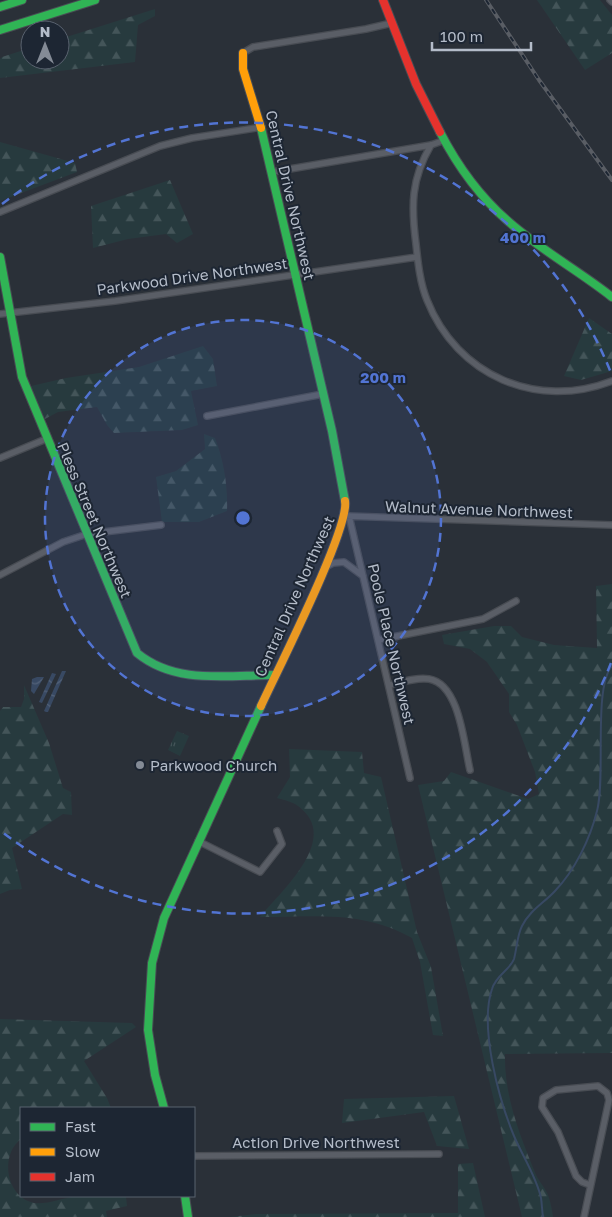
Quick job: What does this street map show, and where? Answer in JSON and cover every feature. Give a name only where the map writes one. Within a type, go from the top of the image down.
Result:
[{"type":"main road","points":[[0,7],[22,0]]},
{"type":"main road","points":[[0,30],[95,0]]},
{"type":"main road","points":[[384,0],[417,83],[445,140],[471,181],[496,210],[612,297]]},
{"type":"main road","name":"Central Drive Northwest","points":[[164,1107],[149,1043],[149,994],[152,963],[164,918],[347,516],[346,493],[262,127],[242,69],[243,53]]},
{"type":"main road","name":"Pless Street Northwest","points":[[0,257],[12,313],[22,377],[46,439],[137,653],[151,665],[184,675],[274,676]]},
{"type":"main road","points":[[185,1197],[188,1217]]},
{"type":"street","points":[[243,53],[252,47],[392,23]]},
{"type":"street","points":[[0,212],[160,146],[192,138],[262,127]]},
{"type":"street","points":[[272,172],[434,145],[445,140]]},
{"type":"street","points":[[434,145],[419,168],[412,202],[417,257],[424,290],[438,322],[456,346],[481,368],[516,386],[542,392],[559,393],[580,390],[612,381]]},
{"type":"street","name":"Parkwood Drive Northwest","points":[[0,314],[115,301],[417,257]]},
{"type":"street","points":[[207,416],[323,394]]},
{"type":"street","points":[[0,458],[46,439]]},
{"type":"street","name":"Walnut Avenue Northwest","points":[[347,516],[612,525]]},
{"type":"street","name":"Poole Place Northwest","points":[[347,516],[390,685],[410,778]]},
{"type":"street","points":[[0,575],[40,553],[87,534],[161,525]]},
{"type":"street","points":[[324,568],[333,563],[344,562],[363,576]]},
{"type":"street","points":[[378,640],[483,619],[516,601]]},
{"type":"street","points":[[390,685],[429,678],[445,686],[453,699],[470,770]]},
{"type":"street","points":[[198,841],[260,872],[282,844],[278,831]]},
{"type":"street","points":[[584,1217],[609,1100],[607,1093],[598,1086],[556,1090],[543,1098],[542,1107],[558,1132],[576,1176],[582,1182],[590,1185]]},
{"type":"street","name":"Action Drive Northwest","points":[[195,1156],[439,1154]]},
{"type":"green space","points":[[537,0],[600,0],[612,15],[612,53],[585,70]]},
{"type":"green space","points":[[155,9],[155,16],[138,25],[135,62],[70,70],[70,36]]},
{"type":"green space","points":[[20,51],[20,70],[68,70],[0,78],[0,59]]},
{"type":"green space","points":[[0,142],[75,163],[77,172],[0,201]]},
{"type":"green space","points":[[170,180],[193,234],[177,243],[166,234],[128,239],[93,248],[91,206]]},
{"type":"green space","points":[[589,318],[612,334],[612,371],[581,380],[564,376]]},
{"type":"green space","points":[[203,346],[213,359],[217,386],[191,391],[198,425],[182,430],[114,433],[97,407],[58,412],[45,419],[31,386],[66,378],[139,367]]},
{"type":"green space","points":[[204,434],[215,438],[221,455],[227,493],[227,511],[199,522],[162,522],[156,477],[176,471],[205,449]]},
{"type":"green space","points":[[612,584],[612,1053],[505,1054],[507,1085],[514,1116],[536,1175],[548,1195],[553,1217],[522,1217],[418,785],[444,781],[451,772],[528,799],[539,794],[535,772],[517,725],[509,712],[509,694],[487,662],[470,649],[444,644],[442,635],[494,626],[511,626],[522,637],[554,645],[597,648],[596,586]]},
{"type":"green space","points":[[24,685],[49,743],[63,788],[71,792],[72,815],[63,814],[12,848],[22,889],[10,890],[0,894],[0,711],[3,707],[21,707],[24,699]]},
{"type":"green space","points":[[177,731],[189,736],[180,756],[168,750]]},
{"type":"green space","points":[[289,749],[362,752],[364,773],[381,777],[417,932],[431,967],[443,1036],[433,1035],[420,962],[412,938],[393,929],[357,919],[320,916],[260,917],[304,863],[311,848],[314,833],[310,819],[298,806],[277,798],[290,777]]},
{"type":"green space","points":[[0,1019],[132,1023],[136,1027],[84,1061],[111,1107],[20,1107],[20,1140],[10,1154],[8,1164],[12,1184],[17,1193],[20,1197],[34,1203],[71,1197],[126,1197],[127,1206],[106,1211],[107,1217],[0,1217]]},
{"type":"green space","points":[[454,1096],[469,1149],[437,1146],[424,1112],[342,1123],[344,1099]]},
{"type":"green space","points":[[473,1163],[485,1217],[230,1217],[256,1214],[458,1213],[458,1164]]},
{"type":"water","points":[[62,671],[66,671],[48,712],[46,712],[44,711]]},
{"type":"water","points":[[52,673],[56,674],[42,703],[39,702]]},
{"type":"water","points":[[44,677],[34,694],[31,691],[32,679]]},
{"type":"waterway","points":[[543,1217],[539,1190],[508,1121],[497,1084],[489,1043],[489,1005],[494,984],[514,959],[519,934],[525,920],[555,891],[569,874],[581,854],[590,832],[597,811],[599,796],[603,693],[606,677],[612,666]]},
{"type":"railway","points":[[486,0],[539,80],[612,180]]},
{"type":"traffic: fast","points":[[0,7],[22,0]]},
{"type":"traffic: fast","points":[[0,30],[95,0]]},
{"type":"traffic: fast","points":[[261,128],[332,431],[345,501]]},
{"type":"traffic: fast","points":[[440,132],[470,180],[499,213],[534,242],[612,297]]},
{"type":"traffic: fast","points":[[0,257],[22,377],[137,653],[152,663],[168,670],[185,674],[202,676],[274,675]]},
{"type":"traffic: fast","points":[[164,1107],[155,1075],[148,1030],[152,963],[164,918],[261,706]]},
{"type":"traffic: fast","points":[[185,1197],[188,1217]]},
{"type":"traffic: slow","points":[[243,53],[243,69],[261,128]]},
{"type":"traffic: slow","points":[[261,706],[325,569],[336,540],[345,501]]},
{"type":"traffic: jam","points":[[383,0],[416,84],[440,132]]},
{"type":"place","name":"Parkwood Church","points":[[140,765]]}]
